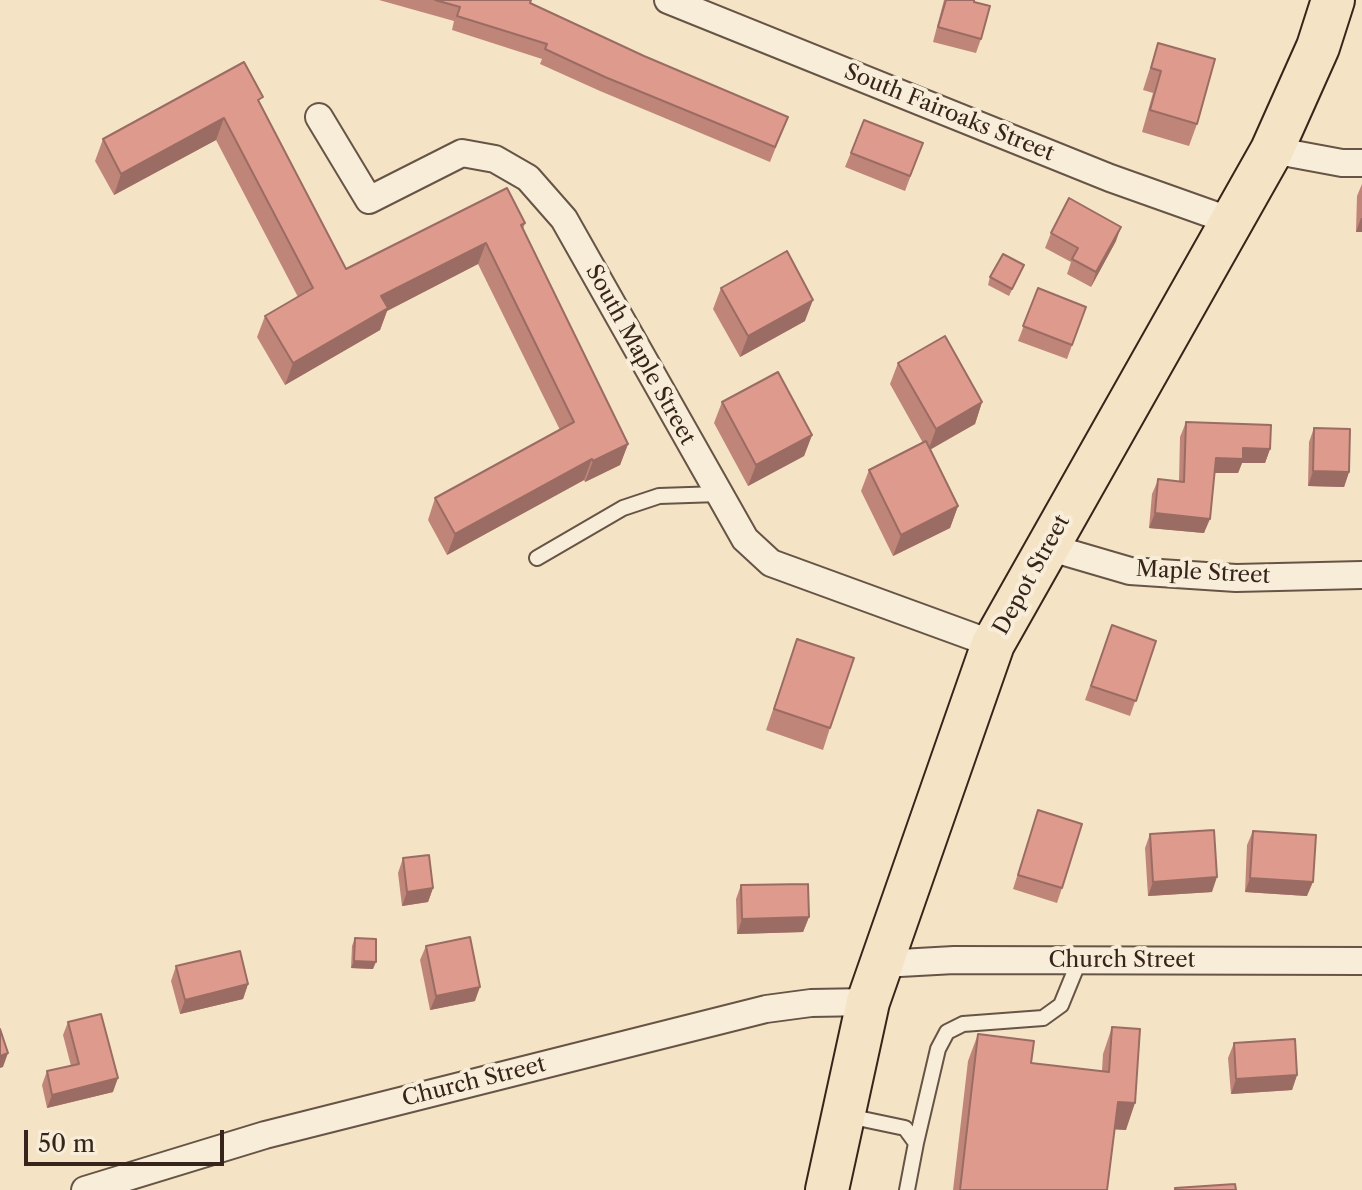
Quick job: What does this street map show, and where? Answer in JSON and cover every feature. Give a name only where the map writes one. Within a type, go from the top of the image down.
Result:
[{"type":"main road","name":"Depot Street","points":[[827,1190],[875,983],[993,644],[1272,150],[1318,47],[1333,0]]},
{"type":"street","name":"South Fairoaks Street","points":[[668,0],[1110,178],[1231,221]]},
{"type":"street","name":"South Maple Street","points":[[319,117],[369,200],[462,153],[495,159],[528,178],[564,219],[745,539],[771,563],[993,644]]},
{"type":"street","points":[[1272,150],[1342,163],[1362,163]]},
{"type":"street","name":"Maple Street","points":[[1048,547],[1130,571],[1236,578],[1362,575]]},
{"type":"street","name":"Church Street","points":[[85,1190],[265,1135],[766,1009],[811,1003],[954,960],[1362,961]]},
{"type":"lane","points":[[537,558],[623,508],[659,496],[719,494]]},
{"type":"lane","points":[[907,1190],[938,1049],[947,1032],[963,1024],[1043,1018],[1061,1005],[1079,961]]},
{"type":"lane","points":[[843,1116],[905,1128],[916,1143]]},
{"type":"building","points":[[435,0],[531,0],[530,3],[644,56],[788,117],[775,147],[605,77],[545,49],[547,44],[457,16],[460,7]]},
{"type":"building","points":[[946,0],[974,0],[990,6],[981,39],[938,27]]},
{"type":"building","points":[[1158,43],[1215,59],[1197,124],[1150,110],[1161,71],[1151,68]]},
{"type":"building","points":[[244,62],[263,97],[258,100],[346,269],[507,188],[525,223],[521,225],[628,444],[592,459],[455,534],[435,498],[574,422],[486,243],[381,296],[388,308],[293,363],[265,316],[313,288],[224,118],[121,174],[103,139]]},
{"type":"building","points":[[864,120],[923,143],[910,176],[851,153]]},
{"type":"building","points":[[1069,198],[1121,227],[1096,272],[1072,259],[1078,248],[1051,233]]},
{"type":"building","points":[[787,251],[813,300],[748,336],[721,288]]},
{"type":"building","points":[[1003,254],[1024,265],[1012,289],[990,277]]},
{"type":"building","points":[[1038,288],[1086,307],[1072,345],[1023,326]]},
{"type":"building","points":[[945,336],[982,402],[936,429],[898,363]]},
{"type":"building","points":[[778,372],[812,435],[756,465],[722,402]]},
{"type":"building","points":[[1186,422],[1271,425],[1270,449],[1243,448],[1243,459],[1216,458],[1210,519],[1155,513],[1158,479],[1184,482]]},
{"type":"building","points":[[1314,428],[1350,429],[1349,472],[1313,471]]},
{"type":"building","points":[[926,441],[958,506],[901,535],[869,470]]},
{"type":"building","points":[[1112,625],[1156,641],[1136,701],[1091,686]]},
{"type":"building","points":[[797,639],[854,658],[830,728],[774,709]]},
{"type":"building","points":[[1038,810],[1082,824],[1062,888],[1018,875]]},
{"type":"building","points":[[1214,830],[1217,877],[1153,882],[1150,834]]},
{"type":"building","points":[[1253,831],[1316,835],[1313,882],[1250,878]]},
{"type":"building","points":[[429,855],[433,888],[407,892],[403,858]]},
{"type":"building","points":[[808,884],[809,917],[742,919],[741,885]]},
{"type":"building","points":[[470,937],[480,987],[436,996],[426,946]]},
{"type":"building","points":[[355,938],[376,939],[376,962],[354,961]]},
{"type":"building","points":[[240,951],[248,984],[185,1000],[176,966]]},
{"type":"building","points":[[101,1014],[118,1078],[52,1095],[47,1071],[79,1064],[68,1022]]},
{"type":"building","points":[[1112,1027],[1140,1029],[1135,1103],[1118,1102],[1107,1190],[960,1190],[978,1034],[1034,1041],[1031,1063],[1109,1072]]},
{"type":"building","points":[[0,1029],[8,1053],[0,1056]]},
{"type":"building","points":[[1295,1039],[1297,1075],[1236,1079],[1234,1043]]},
{"type":"building","points":[[1235,1184],[1236,1190],[1175,1190],[1175,1188]]}]
